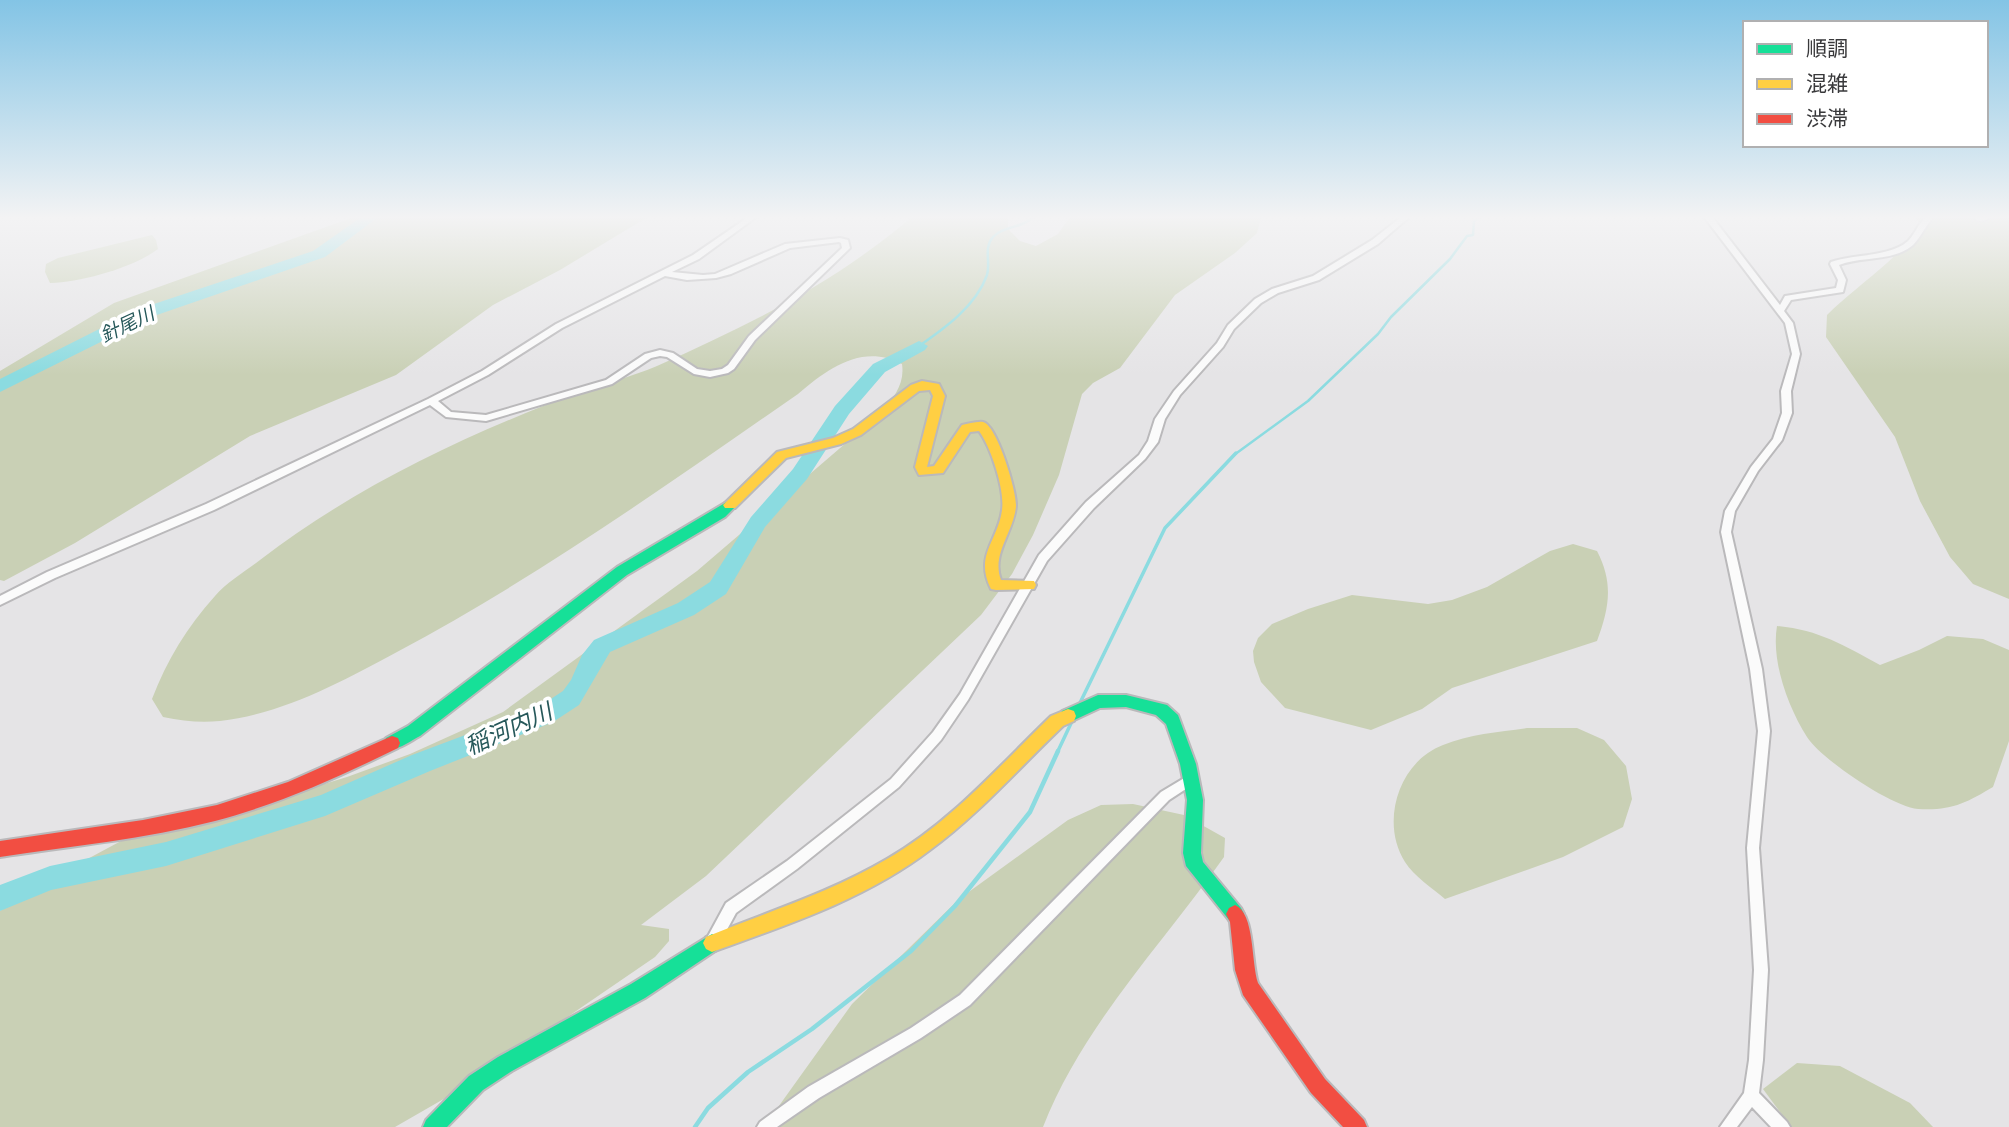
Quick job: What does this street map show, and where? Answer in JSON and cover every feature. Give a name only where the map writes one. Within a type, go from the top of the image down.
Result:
[{"type":"street","points":[[0,601],[51,575],[222,501],[431,401],[485,373],[559,326],[673,271]]},
{"type":"street","points":[[667,274],[690,279],[728,275],[737,271]]},
{"type":"street","points":[[431,401],[449,415],[486,418],[609,382],[648,356],[660,353],[670,355],[694,371],[710,374],[725,371],[732,368],[752,338],[822,271]]},
{"type":"street","points":[[712,943],[731,908],[792,865],[895,783],[937,736],[964,698],[1043,558],[1090,505],[1142,457],[1153,442],[1160,419],[1177,393],[1220,345],[1231,327],[1258,301],[1275,291],[1316,278],[1328,271]]},
{"type":"street","points":[[1728,1127],[1751,1096],[1756,1060],[1760,970],[1753,848],[1764,731],[1756,669],[1726,532],[1730,512],[1754,469],[1777,440],[1787,413],[1786,391],[1796,354],[1790,323],[1750,271]]},
{"type":"street","points":[[1781,310],[1788,298],[1840,290],[1842,280],[1837,271]]},
{"type":"street","points":[[0,849],[192,819],[254,801],[389,746],[414,731],[622,571],[720,514],[789,452],[837,441],[857,432],[922,385],[935,387],[939,396],[920,467],[925,471],[938,470],[966,428],[982,426],[988,434],[1009,507],[989,564],[990,578],[996,585],[1029,585]]},
{"type":"street","points":[[433,1127],[476,1083],[505,1063],[638,991],[712,943],[820,904],[890,867],[948,826],[1057,721],[1098,702],[1126,701],[1161,710],[1172,720],[1191,779],[1196,810],[1192,853],[1195,866],[1239,919],[1244,970],[1250,988],[1318,1086],[1357,1127]]},
{"type":"street","points":[[765,1127],[835,1077],[948,1013],[965,1000],[1165,796],[1191,779]]},
{"type":"street","points":[[1751,1096],[1782,1127]]},
{"type":"green space","points":[[112,271],[91,277],[50,283],[45,272]]},
{"type":"green space","points":[[204,271],[559,271],[493,305],[396,375],[250,436],[75,543],[4,581],[0,580],[0,371],[114,303]]},
{"type":"green space","points":[[839,271],[1210,271],[1175,295],[1120,368],[1093,383],[1082,394],[1059,475],[1033,535],[1012,574],[981,615],[706,876],[641,925],[669,929],[669,941],[655,957],[468,1085],[395,1127],[0,1127],[0,911],[121,841],[201,811],[275,799],[347,777],[410,754],[503,712],[697,571],[882,412],[900,384],[902,364],[888,358],[860,357],[821,375],[700,462],[552,561],[449,623],[334,685],[289,704],[243,717],[205,722],[163,717],[152,699],[158,685],[187,632],[220,591],[334,509],[412,465],[535,409],[647,370],[725,335]]},
{"type":"green space","points":[[1878,271],[2009,271],[2009,599],[1973,584],[1950,557],[1920,501],[1895,437],[1826,337],[1827,315]]},
{"type":"green space","points":[[1573,544],[1597,551],[1606,574],[1607,607],[1597,641],[1452,688],[1422,709],[1371,730],[1285,708],[1261,682],[1253,651],[1258,638],[1272,624],[1352,595],[1428,604],[1452,600],[1487,587],[1550,551]]},
{"type":"green space","points":[[1777,626],[1818,635],[1880,665],[1947,636],[1983,639],[2009,650],[2009,741],[1993,787],[1958,805],[1940,809],[1918,809],[1892,800],[1841,769],[1807,737],[1793,712],[1776,654]]},
{"type":"green space","points":[[1527,728],[1577,728],[1604,740],[1626,766],[1632,799],[1623,827],[1563,857],[1445,899],[1413,872],[1398,846],[1394,830],[1394,812],[1405,779],[1427,753],[1443,745],[1474,736]]},
{"type":"green space","points":[[1133,804],[1184,815],[1225,838],[1224,857],[1125,987],[1079,1054],[1043,1127],[768,1127],[776,1110],[852,1004],[959,899],[1068,820],[1101,805]]},
{"type":"green space","points":[[1797,1063],[1840,1066],[1910,1103],[1933,1127],[1791,1127],[1763,1089]]},
{"type":"waterway","name":"針尾川","points":[[0,386],[145,313],[270,271]]},
{"type":"waterway","points":[[919,346],[968,306],[982,286],[988,271]]},
{"type":"waterway","points":[[1234,455],[1308,401],[1378,334],[1391,317],[1438,271]]},
{"type":"waterway","name":"稲河内川","points":[[0,898],[50,878],[166,854],[325,805],[421,763],[545,715],[571,698],[581,685],[590,662],[602,646],[686,609],[718,588],[758,522],[800,474],[842,410],[879,368],[919,346]]},
{"type":"waterway","points":[[1078,707],[1165,528],[1234,455]]},
{"type":"waterway","points":[[1057,753],[1074,717]]},
{"type":"waterway","points":[[695,1127],[708,1108],[748,1072],[812,1029],[911,951],[955,906],[1030,812],[1058,751]]},
{"type":"traffic: fast","points":[[392,743],[414,731],[622,571],[720,514],[730,505]]},
{"type":"traffic: fast","points":[[1068,716],[1098,702],[1126,701],[1161,710],[1172,720],[1188,764],[1195,800],[1192,853],[1195,866],[1235,914]]},
{"type":"traffic: fast","points":[[433,1127],[476,1083],[505,1064],[638,991],[712,943]]},
{"type":"traffic: slow","points":[[730,505],[782,455],[837,441],[857,432],[915,388],[922,385],[935,387],[939,396],[921,467],[924,472],[938,470],[966,428],[982,426],[988,434],[1002,470],[1009,499],[1007,518],[992,555],[992,575],[996,585],[1029,585]]},
{"type":"traffic: slow","points":[[712,943],[806,908],[895,864],[949,825],[1057,721],[1068,716]]},
{"type":"traffic: jam","points":[[0,849],[143,828],[217,813],[294,787],[392,743]]},
{"type":"traffic: jam","points":[[1235,914],[1239,919],[1244,970],[1250,988],[1318,1086],[1357,1127]]}]
